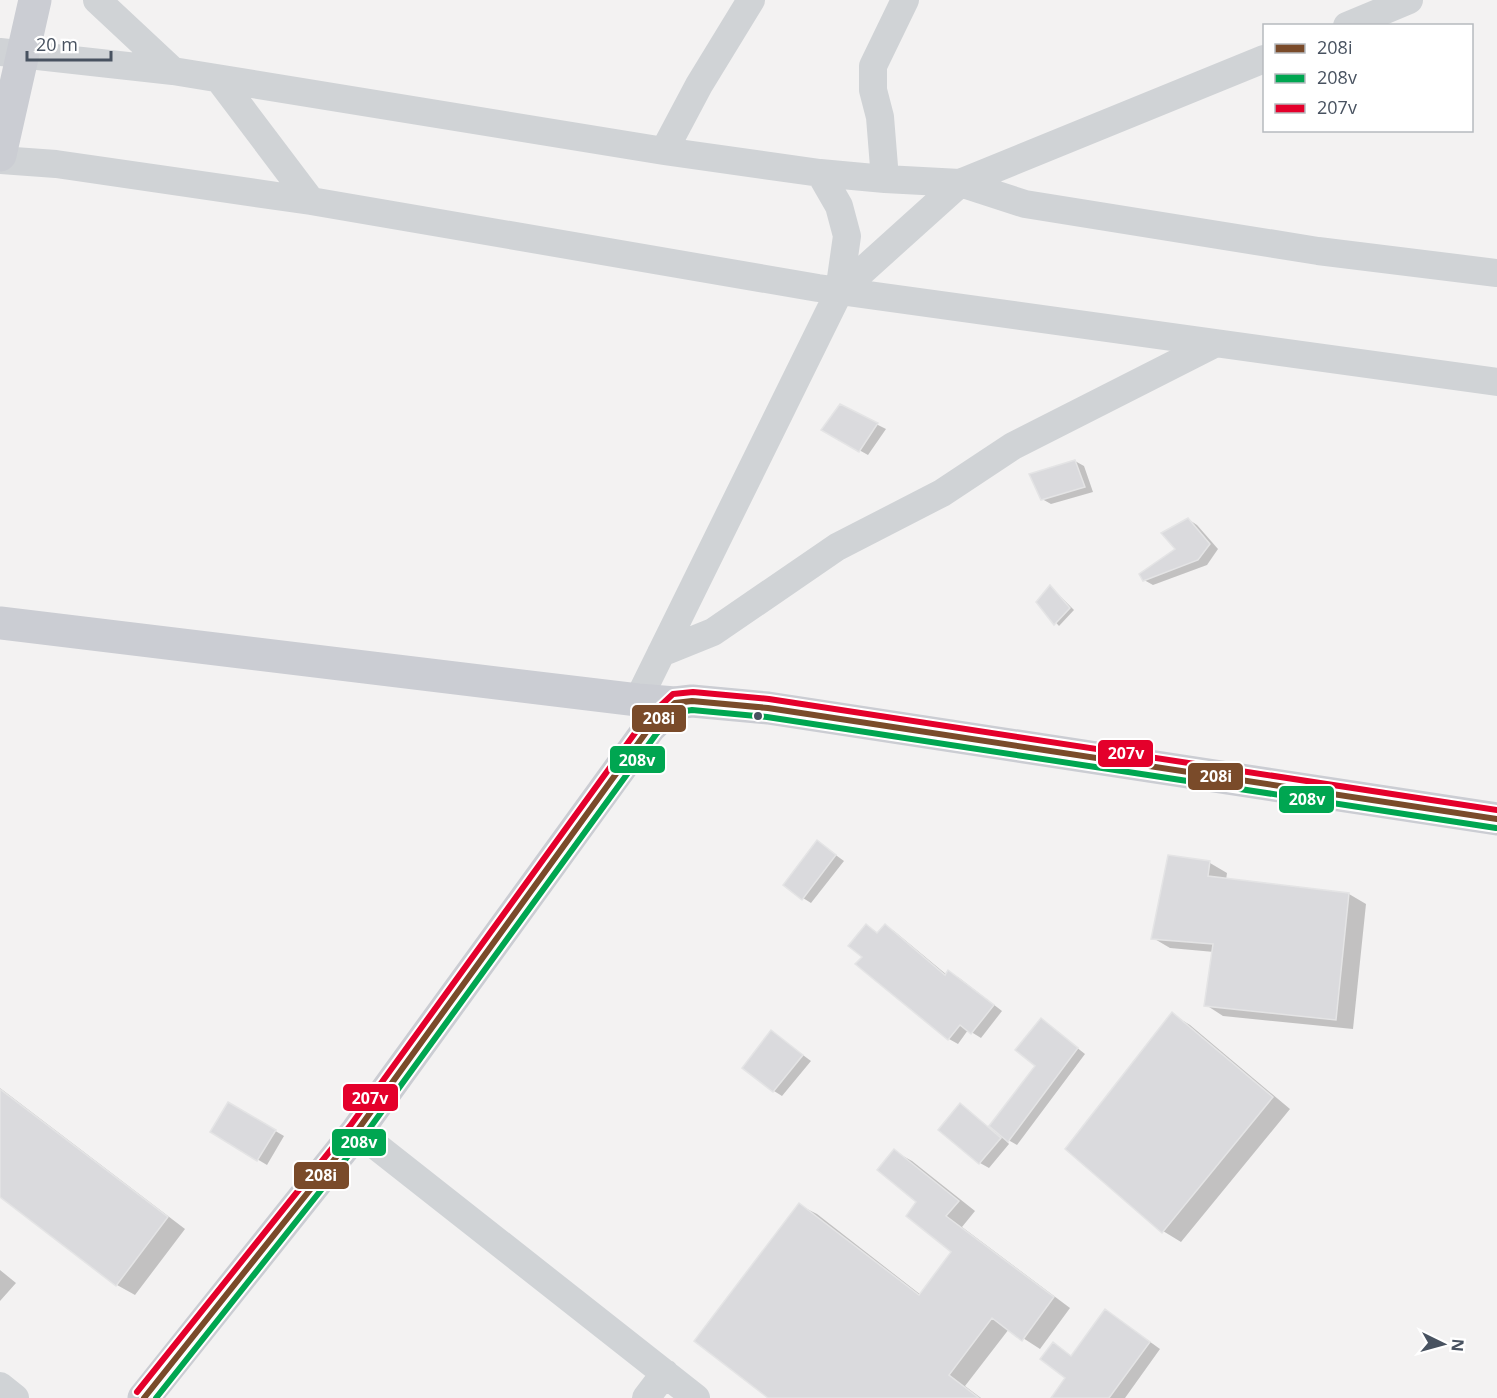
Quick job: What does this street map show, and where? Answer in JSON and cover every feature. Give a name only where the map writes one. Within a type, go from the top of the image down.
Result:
[{"type":"main road","points":[[0,155],[12,54],[35,0]]},
{"type":"main road","points":[[0,623],[638,700],[675,703],[692,700],[768,708],[1497,819]]},
{"type":"main road","points":[[144,1398],[357,1131],[650,727],[675,703]]},
{"type":"street","points":[[97,0],[173,71]]},
{"type":"street","points":[[664,151],[699,85],[751,0]]},
{"type":"street","points":[[885,179],[880,117],[873,90],[873,66],[905,0]]},
{"type":"street","points":[[1352,24],[1409,0]]},
{"type":"street","points":[[12,54],[173,71],[664,151],[820,173],[960,183],[1025,204],[1318,252],[1497,273]]},
{"type":"street","points":[[840,292],[960,183],[1263,59]]},
{"type":"street","points":[[219,79],[311,201]]},
{"type":"street","points":[[0,160],[56,164],[311,201],[840,292],[1497,382]]},
{"type":"street","points":[[638,700],[840,292],[847,236],[839,206],[820,173]]},
{"type":"street","points":[[661,653],[713,632],[837,547],[942,494],[1013,446],[1216,343]]},
{"type":"street","points":[[357,1131],[696,1398]]},
{"type":"street","points":[[646,1398],[665,1373]]},
{"type":"street","points":[[0,1386],[15,1398]]},
{"type":"building","points":[[840,404],[878,423],[859,452],[821,430]]},
{"type":"building","points":[[1075,460],[1085,487],[1041,500],[1029,474]]},
{"type":"building","points":[[1188,518],[1210,544],[1198,560],[1143,581],[1139,574],[1175,549],[1161,533]]},
{"type":"building","points":[[1050,585],[1070,608],[1054,625],[1036,602]]},
{"type":"building","points":[[817,840],[836,855],[802,900],[783,885]]},
{"type":"building","points":[[1168,855],[1210,861],[1208,876],[1349,893],[1336,1020],[1204,1006],[1213,944],[1151,939]]},
{"type":"building","points":[[866,924],[877,933],[885,924],[945,975],[948,970],[994,1005],[971,1034],[960,1025],[948,1040],[855,964],[862,957],[848,946]]},
{"type":"building","points":[[1172,1012],[1273,1097],[1162,1233],[1065,1149]]},
{"type":"building","points":[[1041,1018],[1078,1048],[1008,1142],[989,1126],[1035,1066],[1015,1050]]},
{"type":"building","points":[[771,1030],[803,1055],[773,1092],[742,1068]]},
{"type":"building","points":[[0,1089],[168,1217],[116,1286],[0,1197]]},
{"type":"building","points":[[228,1102],[276,1130],[257,1161],[210,1132]]},
{"type":"building","points":[[960,1103],[1001,1138],[979,1164],[938,1130]]},
{"type":"building","points":[[894,1149],[959,1201],[946,1216],[1054,1297],[1022,1341],[992,1318],[949,1375],[979,1398],[768,1398],[694,1341],[799,1203],[919,1295],[951,1252],[906,1216],[916,1202],[877,1170]]},
{"type":"building","points":[[1105,1309],[1150,1342],[1109,1398],[1051,1398],[1065,1378],[1040,1359],[1053,1342],[1071,1356]]},
{"type":"transit line","name":"207v","points":[[137,1392],[350,1126],[643,722],[673,694],[693,692],[769,699],[1497,810]]},
{"type":"transit line","name":"208i","points":[[144,1398],[357,1131],[650,727],[675,703],[692,701],[768,708],[1497,819]]},
{"type":"transit line","name":"208v","points":[[156,1398],[364,1136],[657,733],[679,712],[692,710],[767,717],[1496,828]]}]
